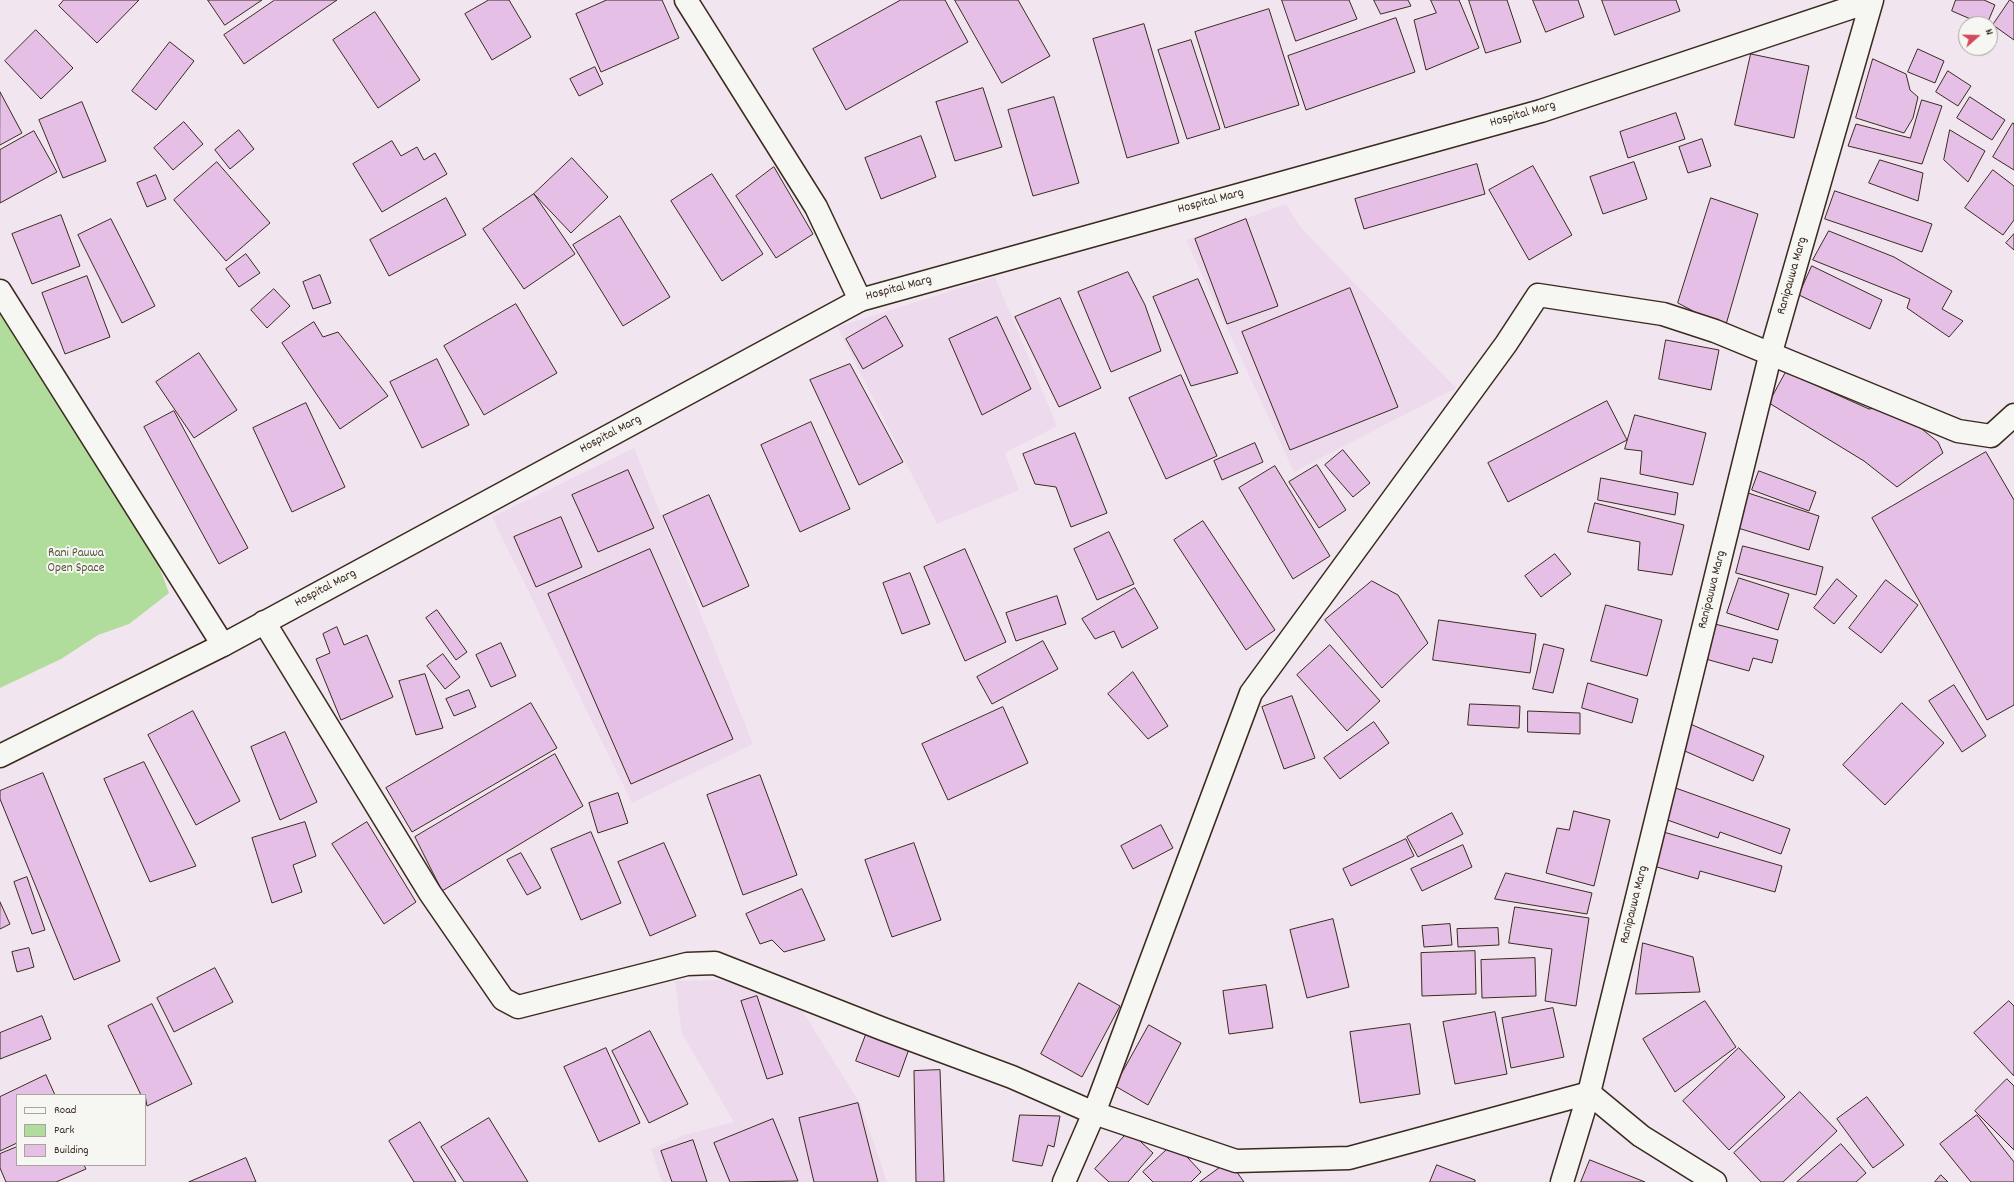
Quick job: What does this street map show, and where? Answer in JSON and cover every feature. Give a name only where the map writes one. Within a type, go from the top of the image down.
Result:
[{"type":"street","points":[[686,0],[816,207],[860,300]]},
{"type":"street","name":"Hospital Marg","points":[[0,756],[223,645],[860,300],[1541,111],[1872,0]]},
{"type":"street","name":"Ranipauwa Marg","points":[[1562,1182],[1589,1093],[1771,352],[1872,0]]},
{"type":"street","points":[[0,291],[223,645]]},
{"type":"street","points":[[1064,1182],[1094,1113],[1251,693],[1501,350],[1538,295],[1663,314],[1715,331],[1771,352],[1958,431],[1991,436],[2014,414]]},
{"type":"street","points":[[264,622],[430,893],[503,999],[518,1007],[687,964],[715,963],[883,1029],[1012,1077],[1094,1113],[1236,1161],[1349,1158],[1589,1093],[1641,1136],[1715,1182]]},
{"type":"shaded area","points":[[1286,204],[1301,228],[1456,388],[1294,472],[1186,240]]},
{"type":"shaded area","points":[[995,277],[1057,426],[1005,453],[1019,490],[937,524],[837,327]]},
{"type":"shaded area","points":[[634,448],[753,744],[632,803],[492,517]]},
{"type":"shaded area","points":[[721,980],[765,993],[800,1007],[861,1105],[887,1182],[662,1182],[651,1149],[684,1135],[734,1122],[682,1034],[675,981]]},
{"type":"green space","name":"Rani Pauwa Open Space","points":[[0,291],[145,529],[169,593],[129,624],[98,635],[61,659],[0,688]]},
{"type":"building","points":[[64,0],[139,0],[97,43],[59,6]]},
{"type":"building","points":[[208,0],[262,0],[225,25]]},
{"type":"building","points":[[275,0],[337,0],[244,64],[224,35]]},
{"type":"building","points":[[489,0],[509,0],[531,37],[492,60],[465,14]]},
{"type":"building","points":[[607,0],[662,0],[679,38],[601,72],[576,14]]},
{"type":"building","points":[[901,0],[945,0],[968,42],[846,110],[813,49]]},
{"type":"building","points":[[955,0],[1018,0],[1050,56],[1002,83]]},
{"type":"building","points":[[1282,0],[1349,0],[1357,19],[1296,41]]},
{"type":"building","points":[[1374,0],[1408,0],[1411,6],[1381,14]]},
{"type":"building","points":[[1431,0],[1459,0],[1479,48],[1426,70],[1414,20],[1436,13]]},
{"type":"building","points":[[1469,0],[1507,0],[1521,42],[1486,53]]},
{"type":"building","points":[[1533,0],[1578,0],[1584,17],[1546,32]]},
{"type":"building","points":[[1602,0],[1676,0],[1680,11],[1615,35]]},
{"type":"building","points":[[1956,0],[1984,0],[1995,5],[1990,16],[1964,16],[1952,11]]},
{"type":"building","points":[[2010,0],[2014,3],[2014,40],[1998,29],[1998,18]]},
{"type":"building","points":[[1269,9],[1299,105],[1225,128],[1195,32]]},
{"type":"building","points":[[375,12],[420,80],[378,108],[333,40]]},
{"type":"building","points":[[1396,18],[1415,72],[1306,110],[1288,56]]},
{"type":"building","points":[[1144,24],[1179,143],[1127,158],[1093,39]]},
{"type":"building","points":[[36,30],[73,68],[41,99],[5,61]]},
{"type":"building","points":[[1191,40],[1220,129],[1187,139],[1158,50]]},
{"type":"building","points":[[170,42],[194,61],[156,110],[132,91]]},
{"type":"building","points":[[1918,49],[1944,61],[1935,83],[1908,72]]},
{"type":"building","points":[[1751,54],[1809,66],[1794,138],[1735,125]]},
{"type":"building","points":[[1873,59],[1906,74],[1910,90],[1918,97],[1913,118],[1904,133],[1856,118]]},
{"type":"building","points":[[595,67],[603,84],[579,96],[570,79]]},
{"type":"building","points":[[1948,71],[1971,86],[1958,106],[1936,92]]},
{"type":"building","points":[[983,88],[1002,147],[955,161],[936,102]]},
{"type":"building","points":[[0,92],[22,133],[0,145]]},
{"type":"building","points":[[1054,97],[1079,183],[1033,196],[1008,110]]},
{"type":"building","points":[[1970,97],[2005,120],[1992,140],[1957,118]]},
{"type":"building","points":[[1922,100],[1942,106],[1922,164],[1848,146],[1856,124],[1910,138]]},
{"type":"building","points":[[82,102],[106,161],[63,178],[39,120]]},
{"type":"building","points":[[1676,113],[1685,139],[1628,158],[1620,132]]},
{"type":"building","points":[[184,122],[203,144],[173,170],[154,148]]},
{"type":"building","points":[[2013,123],[2014,124],[2014,170],[1993,157]]},
{"type":"building","points":[[239,130],[254,149],[230,169],[215,150]]},
{"type":"building","points":[[1950,130],[1985,151],[1968,182],[1944,160]]},
{"type":"building","points":[[34,131],[57,172],[0,203],[0,150]]},
{"type":"building","points":[[921,136],[936,177],[881,199],[865,158]]},
{"type":"building","points":[[1702,139],[1711,166],[1688,173],[1679,147]]},
{"type":"building","points":[[392,141],[401,156],[417,147],[424,160],[435,153],[447,174],[382,212],[353,164]]},
{"type":"building","points":[[572,158],[608,197],[571,233],[534,194]]},
{"type":"building","points":[[1880,160],[1923,173],[1918,201],[1869,183]]},
{"type":"building","points":[[217,162],[270,223],[226,261],[174,200]]},
{"type":"building","points":[[1634,162],[1647,199],[1603,214],[1590,177]]},
{"type":"building","points":[[1477,164],[1485,194],[1364,229],[1355,199]]},
{"type":"building","points":[[1533,166],[1572,235],[1529,260],[1489,190]]},
{"type":"building","points":[[774,167],[813,234],[776,258],[736,196]]},
{"type":"building","points":[[1993,170],[2014,186],[2014,220],[2003,235],[1965,208]]},
{"type":"building","points":[[712,174],[763,254],[722,281],[671,201]]},
{"type":"building","points":[[156,175],[166,199],[147,207],[137,183]]},
{"type":"building","points":[[1835,191],[1932,224],[1922,252],[1825,219]]},
{"type":"building","points":[[534,194],[575,254],[524,289],[483,229]]},
{"type":"building","points":[[446,198],[466,235],[389,276],[370,240]]},
{"type":"building","points":[[1711,198],[1758,214],[1725,328],[1678,303]]},
{"type":"building","points":[[61,215],[80,266],[32,284],[12,234]]},
{"type":"building","points":[[620,216],[670,297],[623,326],[573,245]]},
{"type":"building","points":[[111,219],[155,306],[122,323],[78,235]]},
{"type":"building","points":[[1246,219],[1278,306],[1227,324],[1195,239]]},
{"type":"building","points":[[1829,231],[1894,257],[1952,291],[1942,309],[1963,321],[1949,337],[1907,308],[1910,299],[1813,260]]},
{"type":"building","points":[[2014,234],[2014,250],[2006,243]]},
{"type":"building","points":[[246,254],[260,273],[239,287],[226,269]]},
{"type":"building","points":[[1812,266],[1882,300],[1870,329],[1799,295]]},
{"type":"building","points":[[1128,272],[1145,305],[1161,351],[1111,372],[1078,292]]},
{"type":"building","points":[[320,275],[331,303],[313,309],[303,282]]},
{"type":"building","points":[[87,276],[110,337],[65,354],[42,293]]},
{"type":"building","points":[[1198,279],[1238,373],[1191,386],[1153,297]]},
{"type":"building","points":[[1350,288],[1398,407],[1290,450],[1242,332]]},
{"type":"building","points":[[274,289],[290,306],[267,328],[251,310]]},
{"type":"building","points":[[1060,298],[1101,388],[1059,407],[1015,317]]},
{"type":"building","points":[[516,304],[557,373],[484,415],[444,346]]},
{"type":"building","points":[[886,316],[903,346],[863,369],[846,339]]},
{"type":"building","points":[[997,317],[1031,389],[982,415],[949,339]]},
{"type":"building","points":[[314,322],[323,337],[338,332],[388,396],[340,429],[282,343]]},
{"type":"building","points":[[1666,340],[1719,350],[1711,390],[1659,379]]},
{"type":"building","points":[[199,353],[237,410],[194,438],[156,382]]},
{"type":"building","points":[[437,359],[469,425],[422,448],[390,382]]},
{"type":"building","points":[[850,364],[903,462],[859,485],[810,380]]},
{"type":"building","points":[[1786,372],[1869,409],[1892,405],[1938,442],[1943,453],[1897,487],[1864,461],[1769,403]]},
{"type":"building","points":[[1181,375],[1217,456],[1166,479],[1129,398]]},
{"type":"building","points":[[1607,401],[1627,440],[1508,502],[1488,463]]},
{"type":"building","points":[[306,403],[345,487],[292,512],[253,428]]},
{"type":"building","points":[[174,411],[248,548],[219,564],[144,427]]},
{"type":"building","points":[[1635,415],[1706,433],[1693,485],[1640,474],[1642,451],[1625,449]]},
{"type":"building","points":[[811,422],[850,509],[800,532],[761,445]]},
{"type":"building","points":[[1075,433],[1107,513],[1071,527],[1056,487],[1035,484],[1023,454]]},
{"type":"building","points":[[1255,443],[1263,462],[1222,480],[1214,461]]},
{"type":"building","points":[[1343,450],[1370,483],[1353,497],[1325,465]]},
{"type":"building","points":[[1986,452],[2014,500],[2014,705],[1987,720],[1872,518]]},
{"type":"building","points":[[1317,465],[1346,510],[1319,528],[1289,482]]},
{"type":"building","points":[[1275,466],[1330,556],[1293,579],[1239,488]]},
{"type":"building","points":[[628,470],[654,528],[598,552],[572,495]]},
{"type":"building","points":[[1759,471],[1816,492],[1809,511],[1752,490]]},
{"type":"building","points":[[1601,478],[1678,493],[1675,515],[1598,500]]},
{"type":"building","points":[[1748,493],[1819,516],[1809,550],[1738,528]]},
{"type":"building","points":[[709,495],[749,586],[703,607],[663,516]]},
{"type":"building","points":[[1595,503],[1684,525],[1672,575],[1638,570],[1640,542],[1588,532]]},
{"type":"building","points":[[561,517],[582,567],[536,587],[514,537]]},
{"type":"building","points":[[1203,521],[1275,630],[1246,650],[1174,540]]},
{"type":"building","points":[[1109,532],[1134,584],[1097,600],[1074,549]]},
{"type":"building","points":[[1743,546],[1823,567],[1816,595],[1736,573]]},
{"type":"building","points":[[650,549],[733,739],[631,784],[548,594]]},
{"type":"building","points":[[965,549],[1006,642],[965,661],[924,567]]},
{"type":"building","points":[[1555,554],[1571,574],[1541,597],[1525,576]]},
{"type":"building","points":[[910,573],[930,624],[902,634],[883,583]]},
{"type":"building","points":[[1739,578],[1789,594],[1778,630],[1727,613]]},
{"type":"building","points":[[1837,579],[1857,596],[1834,624],[1814,608]]},
{"type":"building","points":[[1886,580],[1918,605],[1881,653],[1849,628]]},
{"type":"building","points":[[1372,581],[1398,595],[1428,643],[1382,688],[1325,620]]},
{"type":"building","points":[[1135,588],[1158,628],[1122,648],[1114,631],[1095,639],[1082,619]]},
{"type":"building","points":[[1057,596],[1066,624],[1016,641],[1006,613]]},
{"type":"building","points":[[1606,605],[1662,620],[1647,676],[1591,661]]},
{"type":"building","points":[[437,610],[467,652],[456,660],[426,618]]},
{"type":"building","points":[[1439,620],[1536,634],[1530,673],[1433,660]]},
{"type":"building","points":[[1711,623],[1778,640],[1772,663],[1753,658],[1749,671],[1702,658]]},
{"type":"building","points":[[337,627],[344,645],[367,635],[393,697],[341,720],[316,659],[330,653],[323,634]]},
{"type":"building","points":[[1043,641],[1058,669],[992,704],[977,677]]},
{"type":"building","points":[[501,643],[516,676],[491,687],[476,655]]},
{"type":"building","points":[[1544,644],[1564,649],[1553,693],[1533,689]]},
{"type":"building","points":[[1330,645],[1380,701],[1347,731],[1297,675]]},
{"type":"building","points":[[443,654],[460,677],[445,689],[427,666]]},
{"type":"building","points":[[1133,672],[1168,726],[1148,739],[1108,694]]},
{"type":"building","points":[[425,674],[443,728],[416,735],[399,681]]},
{"type":"building","points":[[1588,683],[1638,699],[1632,723],[1582,708]]},
{"type":"building","points":[[1954,685],[1986,736],[1962,752],[1929,701]]},
{"type":"building","points":[[469,690],[476,707],[454,716],[446,699]]},
{"type":"building","points":[[1292,696],[1315,758],[1284,769],[1262,707]]},
{"type":"building","points":[[531,703],[557,748],[412,832],[386,788]]},
{"type":"building","points":[[1902,703],[1944,743],[1885,805],[1843,765]]},
{"type":"building","points":[[1470,704],[1520,706],[1519,728],[1468,725]]},
{"type":"building","points":[[1003,707],[1028,763],[948,800],[922,744]]},
{"type":"building","points":[[193,711],[240,801],[196,825],[148,735]]},
{"type":"building","points":[[1528,711],[1580,713],[1580,734],[1528,732]]},
{"type":"building","points":[[1374,722],[1389,743],[1340,779],[1324,758]]},
{"type":"building","points":[[1688,723],[1764,756],[1753,781],[1678,748]]},
{"type":"building","points":[[285,732],[317,802],[280,820],[251,747]]},
{"type":"building","points":[[555,754],[583,806],[442,891],[415,837]]},
{"type":"building","points":[[144,762],[196,866],[150,882],[104,779]]},
{"type":"building","points":[[43,773],[120,961],[74,980],[0,799],[0,791]]},
{"type":"building","points":[[760,775],[797,875],[743,895],[707,795]]},
{"type":"building","points":[[1670,786],[1790,829],[1781,854],[1720,832],[1718,838],[1659,817]]},
{"type":"building","points":[[618,793],[628,823],[598,833],[589,803]]},
{"type":"building","points":[[1574,811],[1610,820],[1594,886],[1546,873],[1557,828],[1569,830]]},
{"type":"building","points":[[1452,813],[1463,834],[1418,857],[1407,837]]},
{"type":"building","points":[[305,822],[316,856],[293,865],[302,892],[272,903],[252,838]]},
{"type":"building","points":[[367,822],[416,902],[384,924],[332,844]]},
{"type":"building","points":[[1161,825],[1173,848],[1133,869],[1121,846]]},
{"type":"building","points":[[1660,831],[1782,866],[1775,892],[1700,871],[1698,879],[1650,865]]},
{"type":"building","points":[[591,832],[621,903],[581,920],[551,849]]},
{"type":"building","points":[[1406,839],[1414,856],[1351,886],[1343,869]]},
{"type":"building","points":[[664,843],[696,916],[650,936],[618,862]]},
{"type":"building","points":[[914,843],[941,920],[892,937],[865,860]]},
{"type":"building","points":[[1463,845],[1472,867],[1422,891],[1411,869]]},
{"type":"building","points":[[521,853],[541,888],[527,895],[507,860]]},
{"type":"building","points":[[1506,873],[1592,893],[1587,914],[1495,899]]},
{"type":"building","points":[[27,877],[45,930],[32,934],[14,882]]},
{"type":"building","points":[[802,889],[825,940],[784,952],[772,940],[760,944],[746,914]]},
{"type":"building","points":[[0,902],[10,924],[0,929]]},
{"type":"building","points":[[1515,907],[1589,918],[1576,1006],[1545,1001],[1552,949],[1509,943]]},
{"type":"building","points":[[1333,919],[1349,987],[1307,998],[1290,930]]},
{"type":"building","points":[[1450,924],[1452,945],[1424,947],[1422,926]]},
{"type":"building","points":[[1498,928],[1499,945],[1458,947],[1457,929]]},
{"type":"building","points":[[1643,943],[1693,957],[1700,992],[1636,994]]},
{"type":"building","points":[[29,948],[34,967],[17,972],[12,952]]},
{"type":"building","points":[[1475,951],[1476,994],[1422,996],[1421,953]]},
{"type":"building","points":[[1535,958],[1536,996],[1482,998],[1481,960]]},
{"type":"building","points":[[215,968],[233,1002],[174,1032],[157,998]]},
{"type":"building","points":[[1079,983],[1120,1006],[1082,1077],[1041,1054]]},
{"type":"building","points":[[1266,985],[1273,1028],[1229,1034],[1223,991]]},
{"type":"building","points":[[757,996],[783,1074],[767,1079],[741,1001]]},
{"type":"building","points":[[1705,1001],[1736,1047],[1675,1092],[1643,1039]]},
{"type":"building","points":[[2009,1001],[2014,1006],[2014,1076],[1974,1033]]},
{"type":"building","points":[[152,1004],[192,1084],[147,1106],[146,1094],[141,1094],[108,1026]]},
{"type":"building","points":[[1553,1008],[1564,1057],[1511,1068],[1502,1018]]},
{"type":"building","points":[[1495,1012],[1507,1074],[1455,1084],[1443,1022]]},
{"type":"building","points":[[42,1016],[51,1039],[0,1059],[0,1033]]},
{"type":"building","points":[[1410,1024],[1420,1094],[1360,1103],[1350,1032]]},
{"type":"building","points":[[1149,1025],[1181,1043],[1148,1105],[1115,1086]]},
{"type":"building","points":[[650,1031],[688,1104],[649,1123],[612,1051]]},
{"type":"building","points":[[867,1032],[909,1049],[899,1077],[856,1061]]},
{"type":"building","points":[[606,1048],[640,1123],[599,1142],[564,1067]]},
{"type":"building","points":[[1739,1048],[1785,1097],[1729,1150],[1683,1101]]},
{"type":"building","points":[[940,1070],[944,1182],[916,1182],[914,1071]]},
{"type":"building","points":[[46,1075],[55,1094],[16,1094],[16,1143],[0,1151],[0,1097]]},
{"type":"building","points":[[2007,1079],[2014,1086],[2014,1150],[1975,1111]]},
{"type":"building","points":[[1800,1092],[1837,1131],[1783,1182],[1761,1182],[1734,1153]]},
{"type":"building","points":[[1867,1097],[1904,1145],[1873,1168],[1837,1119]]},
{"type":"building","points":[[858,1103],[878,1182],[814,1182],[799,1118]]},
{"type":"building","points":[[1020,1115],[1060,1116],[1054,1147],[1048,1145],[1042,1166],[1013,1161]]},
{"type":"building","points":[[1977,1115],[2014,1162],[2014,1182],[1971,1182],[1940,1144]]},
{"type":"building","points":[[489,1118],[528,1182],[464,1182],[441,1147]]},
{"type":"building","points":[[773,1119],[798,1181],[730,1182],[714,1143]]},
{"type":"building","points":[[420,1122],[456,1182],[414,1182],[389,1141]]},
{"type":"building","points":[[1129,1131],[1153,1153],[1128,1182],[1109,1182],[1095,1169]]},
{"type":"building","points":[[693,1140],[707,1182],[672,1182],[661,1151]]},
{"type":"building","points":[[1174,1143],[1201,1172],[1191,1182],[1153,1182],[1143,1172]]},
{"type":"building","points":[[1841,1144],[1866,1173],[1856,1182],[1797,1182]]},
{"type":"building","points":[[16,1147],[16,1166],[84,1166],[86,1169],[56,1182],[6,1182],[0,1168],[0,1154]]},
{"type":"building","points":[[246,1158],[256,1182],[189,1182]]},
{"type":"building","points":[[1590,1160],[1645,1182],[1581,1182]]},
{"type":"building","points":[[1229,1161],[1244,1182],[1200,1182]]},
{"type":"building","points":[[1437,1165],[1475,1180],[1475,1182],[1430,1182]]},
{"type":"building","points":[[1941,1175],[1948,1182],[1935,1182]]}]
